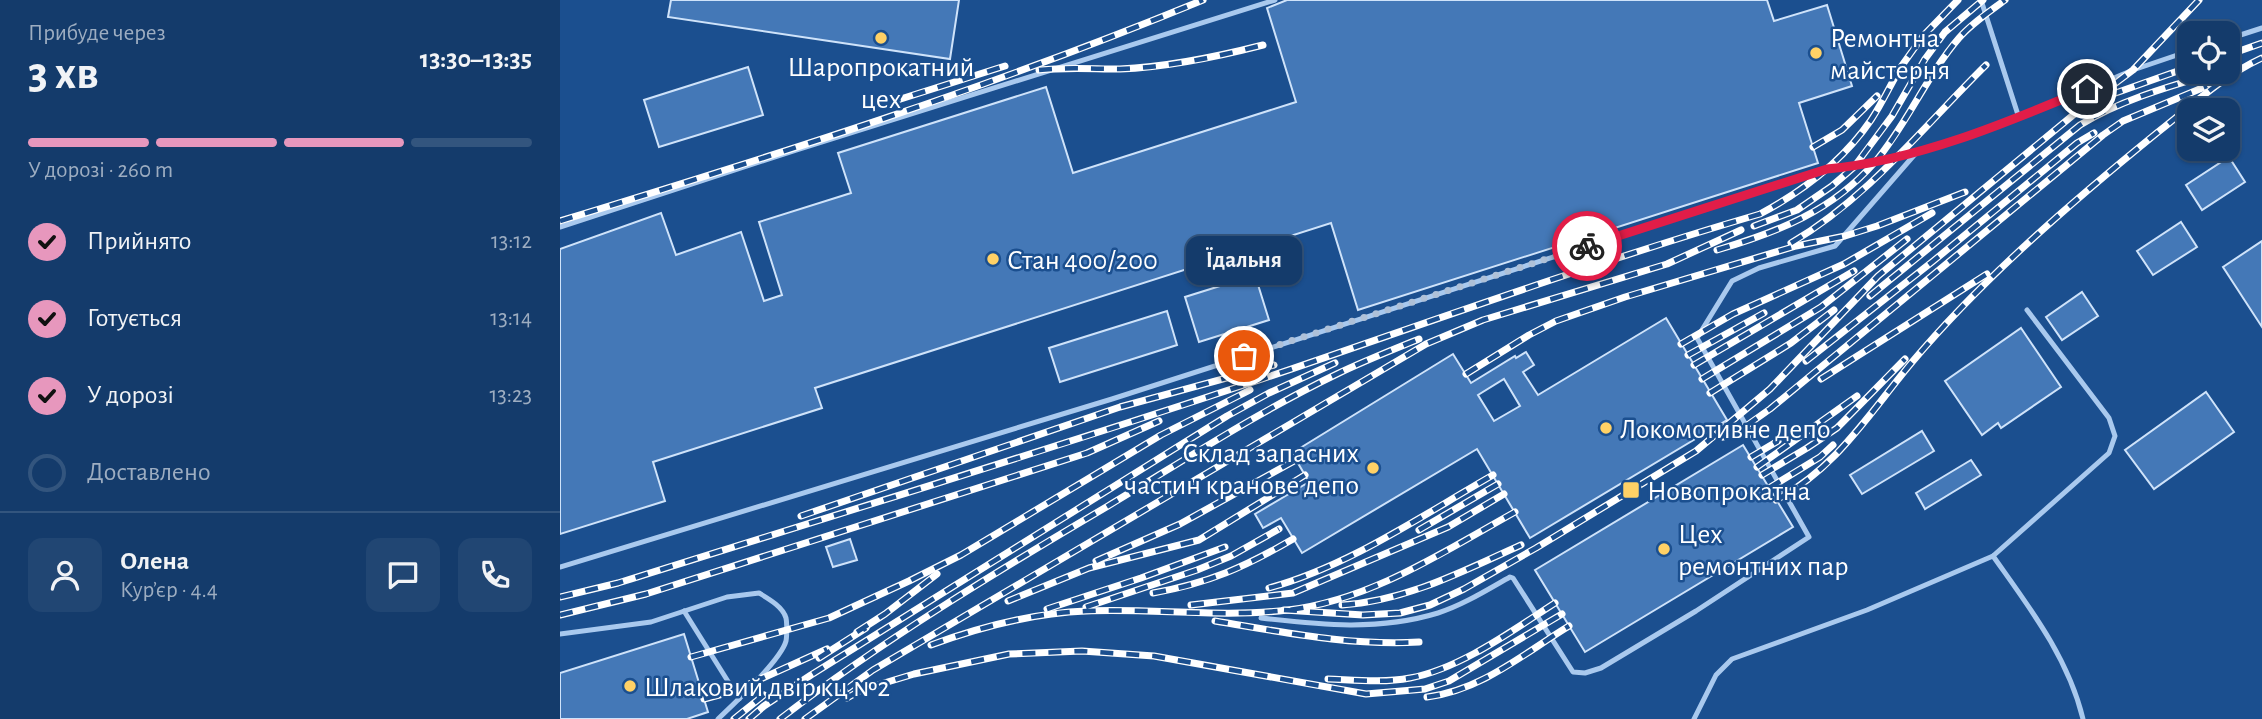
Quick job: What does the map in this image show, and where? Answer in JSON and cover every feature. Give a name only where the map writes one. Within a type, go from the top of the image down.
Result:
[{"type":"lane","points":[[560,227],[809,145],[1275,0]]},
{"type":"lane","points":[[1981,0],[2019,118]]},
{"type":"lane","points":[[2240,35],[2262,28]]},
{"type":"lane","points":[[560,567],[1112,399],[1827,169],[1854,167],[1919,151],[2019,118],[2133,70],[2177,55]]},
{"type":"lane","points":[[1261,618],[1356,626],[1401,621],[1439,612],[1510,577],[1545,625],[1573,672],[1585,673],[1601,668],[1696,611],[1809,537],[1697,338],[1732,281],[1759,268],[1835,246],[1919,151]]},
{"type":"lane","points":[[1694,719],[1716,675],[1732,659],[1867,610],[1993,556],[2109,453],[2115,436],[2109,418],[2027,310]]},
{"type":"lane","points":[[1993,556],[2049,637],[2077,695],[2083,719]]},
{"type":"lane","points":[[560,634],[651,622],[727,597],[759,593],[774,602],[786,617],[786,641],[771,664],[718,719]]},
{"type":"lane","points":[[684,611],[739,699]]},
{"type":"building","name":"Шаропрокатний цех","points":[[671,0],[959,0],[950,59],[668,17]]},
{"type":"building","name":"Стан 400/200","points":[[1287,0],[1767,0],[1774,21],[1827,5],[1852,86],[1799,103],[1818,163],[1358,310],[1331,223],[815,388],[822,408],[653,462],[665,501],[560,534],[560,249],[661,213],[676,255],[741,232],[764,301],[782,295],[759,222],[851,193],[838,153],[1046,87],[1073,173],[1296,102],[1267,8]]},
{"type":"building","points":[[748,67],[763,115],[659,147],[644,100]]},
{"type":"building","points":[[2223,161],[2232,161],[2245,182],[2202,210],[2186,185]]},
{"type":"building","points":[[2181,222],[2197,247],[2153,275],[2137,251]]},
{"type":"building","points":[[2262,241],[2262,327],[2223,267]]},
{"type":"building","points":[[1255,275],[1269,320],[1199,342],[1185,297]]},
{"type":"building","points":[[2082,292],[2098,316],[2062,340],[2046,317]]},
{"type":"building","points":[[1167,311],[1177,345],[1060,382],[1049,348]]},
{"type":"building","points":[[1666,318],[1727,420],[1530,538],[1477,449],[1302,553],[1281,518],[1263,528],[1255,514],[1309,482],[1292,453],[1453,354],[1471,383],[1526,352],[1534,365],[1523,372],[1538,395]],"holes":[[[1504,379],[1520,406],[1494,421],[1478,395]]]},
{"type":"building","points":[[2021,328],[2061,387],[2001,428],[1998,423],[1982,435],[1945,381]]},
{"type":"building","points":[[2206,392],[2234,432],[2154,489],[2125,450]]},
{"type":"building","points":[[1922,431],[1934,451],[1862,494],[1850,475]]},
{"type":"building","name":"Цех ремонтних пар","points":[[1743,445],[1793,527],[1585,652],[1535,570]]},
{"type":"building","points":[[1971,460],[1981,475],[1925,509],[1916,493]]},
{"type":"building","points":[[850,539],[857,560],[833,567],[826,547]]},
{"type":"building","name":"Шлаковий двір кц №2","points":[[684,634],[708,712],[687,719],[560,719],[560,673]]},
{"type":"railway","points":[[560,221],[964,91],[1203,0]]},
{"type":"railway","points":[[1893,78],[1923,36],[1958,0]]},
{"type":"railway","points":[[1754,226],[1797,210],[1854,167],[1892,116],[1925,59],[1945,32],[1983,0]]},
{"type":"railway","points":[[1717,250],[1761,236],[1803,218],[1841,194],[1886,148],[1947,52],[1975,23],[2005,0]]},
{"type":"railway","points":[[1284,610],[1363,615],[1400,613],[1430,605],[1536,548],[1696,451],[1770,389],[1878,276],[2072,116],[2133,70],[2199,0]]},
{"type":"railway","points":[[2240,51],[2262,43]]},
{"type":"railway","points":[[1039,70],[1120,69],[1174,64],[1263,45]]},
{"type":"railway","points":[[1776,500],[1798,487],[1835,455],[1940,330],[2030,241],[2195,102],[2221,82],[2262,58]]},
{"type":"railway","points":[[1791,243],[1819,225],[1870,183],[1986,65]]},
{"type":"railway","points":[[888,103],[1005,66]]},
{"type":"railway","points":[[2110,95],[2177,71]]},
{"type":"railway","points":[[560,597],[618,583],[1101,431],[1572,273],[1760,214],[1807,185],[1848,149],[1871,120],[1898,72]]},
{"type":"railway","points":[[1870,296],[2080,125],[2130,100],[2178,84]]},
{"type":"railway","points":[[1723,437],[1746,426],[1770,409],[2103,135],[2123,121],[2207,86]]},
{"type":"railway","points":[[1813,147],[1842,130],[1877,96]]},
{"type":"railway","points":[[1806,361],[2077,143],[2094,133]]},
{"type":"railway","points":[[1466,374],[1556,321],[1625,297],[1796,246],[1877,226],[1965,192]]},
{"type":"railway","points":[[1681,344],[1733,314],[1844,264],[1932,213]]},
{"type":"railway","points":[[805,719],[873,670],[1426,344],[1483,320],[1667,264],[1741,230]]},
{"type":"railway","points":[[1702,379],[1821,307],[1907,239]]},
{"type":"railway","points":[[1694,365],[1854,271]]},
{"type":"railway","points":[[1821,379],[1987,274]]},
{"type":"railway","points":[[1710,393],[1791,343],[1834,310]]},
{"type":"railway","points":[[1688,355],[1764,313]]},
{"type":"railway","points":[[780,719],[941,608],[1221,437],[1337,374],[1419,339]]},
{"type":"railway","points":[[1762,475],[1837,428],[1905,359]]},
{"type":"railway","points":[[749,719],[811,675],[1227,416],[1269,393],[1335,363]]},
{"type":"railway","points":[[801,516],[1120,407],[1274,365]]},
{"type":"railway","points":[[691,657],[829,618],[909,581],[961,555],[1161,435],[1250,390]]},
{"type":"railway","points":[[1757,467],[1857,396]]},
{"type":"railway","points":[[560,615],[646,594],[1087,453],[1159,421]]},
{"type":"railway","points":[[1751,457],[1778,441]]},
{"type":"railway","points":[[1769,488],[1820,457],[1833,445]]},
{"type":"railway","points":[[1096,561],[1180,524],[1296,460]]},
{"type":"railway","points":[[1008,601],[1089,568],[1199,540],[1305,475]]},
{"type":"railway","points":[[1269,588],[1299,579],[1356,553],[1493,475]]},
{"type":"railway","points":[[1419,530],[1498,484]]},
{"type":"railway","points":[[1191,605],[1293,593],[1448,527],[1504,494]]},
{"type":"railway","points":[[931,645],[1007,622],[1066,612],[1111,610],[1237,613],[1319,605],[1406,572],[1515,512]]},
{"type":"railway","points":[[1086,607],[1197,570],[1231,556],[1279,529]]},
{"type":"railway","points":[[1153,593],[1226,573],[1293,539]]},
{"type":"railway","points":[[1342,605],[1389,598],[1411,591],[1521,545]]},
{"type":"railway","points":[[1047,609],[1225,547]]},
{"type":"railway","points":[[857,632],[937,574]]},
{"type":"railway","points":[[1328,679],[1390,680],[1429,673],[1486,647],[1555,603]]},
{"type":"railway","points":[[847,698],[861,690],[914,674],[1009,654],[1082,651],[1154,656],[1366,694],[1425,689],[1449,681],[1562,614]]},
{"type":"railway","points":[[1215,621],[1342,640],[1419,642]]},
{"type":"railway","points":[[1427,697],[1447,693],[1484,679],[1569,626]]},
{"type":"railway","points":[[819,658],[866,628]]},
{"type":"railway","points":[[704,699],[734,691],[827,649]]},
{"type":"railway","points":[[734,719],[764,695]]},
{"type":"way so far","points":[[1244,356],[1587,246]]},
{"type":"place","name":"Шаропрокатний цех","points":[[881,38]]},
{"type":"place","name":"Ремонтна майстерня","points":[[1816,53]]},
{"type":"place","name":"Стан 400/200","points":[[993,259]]},
{"type":"place","name":"Їдальня","points":[[1244,356]]},
{"type":"place","name":"Локомотивне депо","points":[[1606,428]]},
{"type":"place","name":"Склад запасних частин кранове депо","points":[[1373,468]]},
{"type":"place","name":"Новопрокатна","points":[[1631,490]]},
{"type":"place","name":"Цех ремонтних пар","points":[[1664,549]]},
{"type":"place","name":"Шлаковий двір кц №2","points":[[630,686]]},
{"type":"route","points":[[1587,246],[1827,169],[1854,167],[1919,151],[2019,118],[2087,89]]}]
